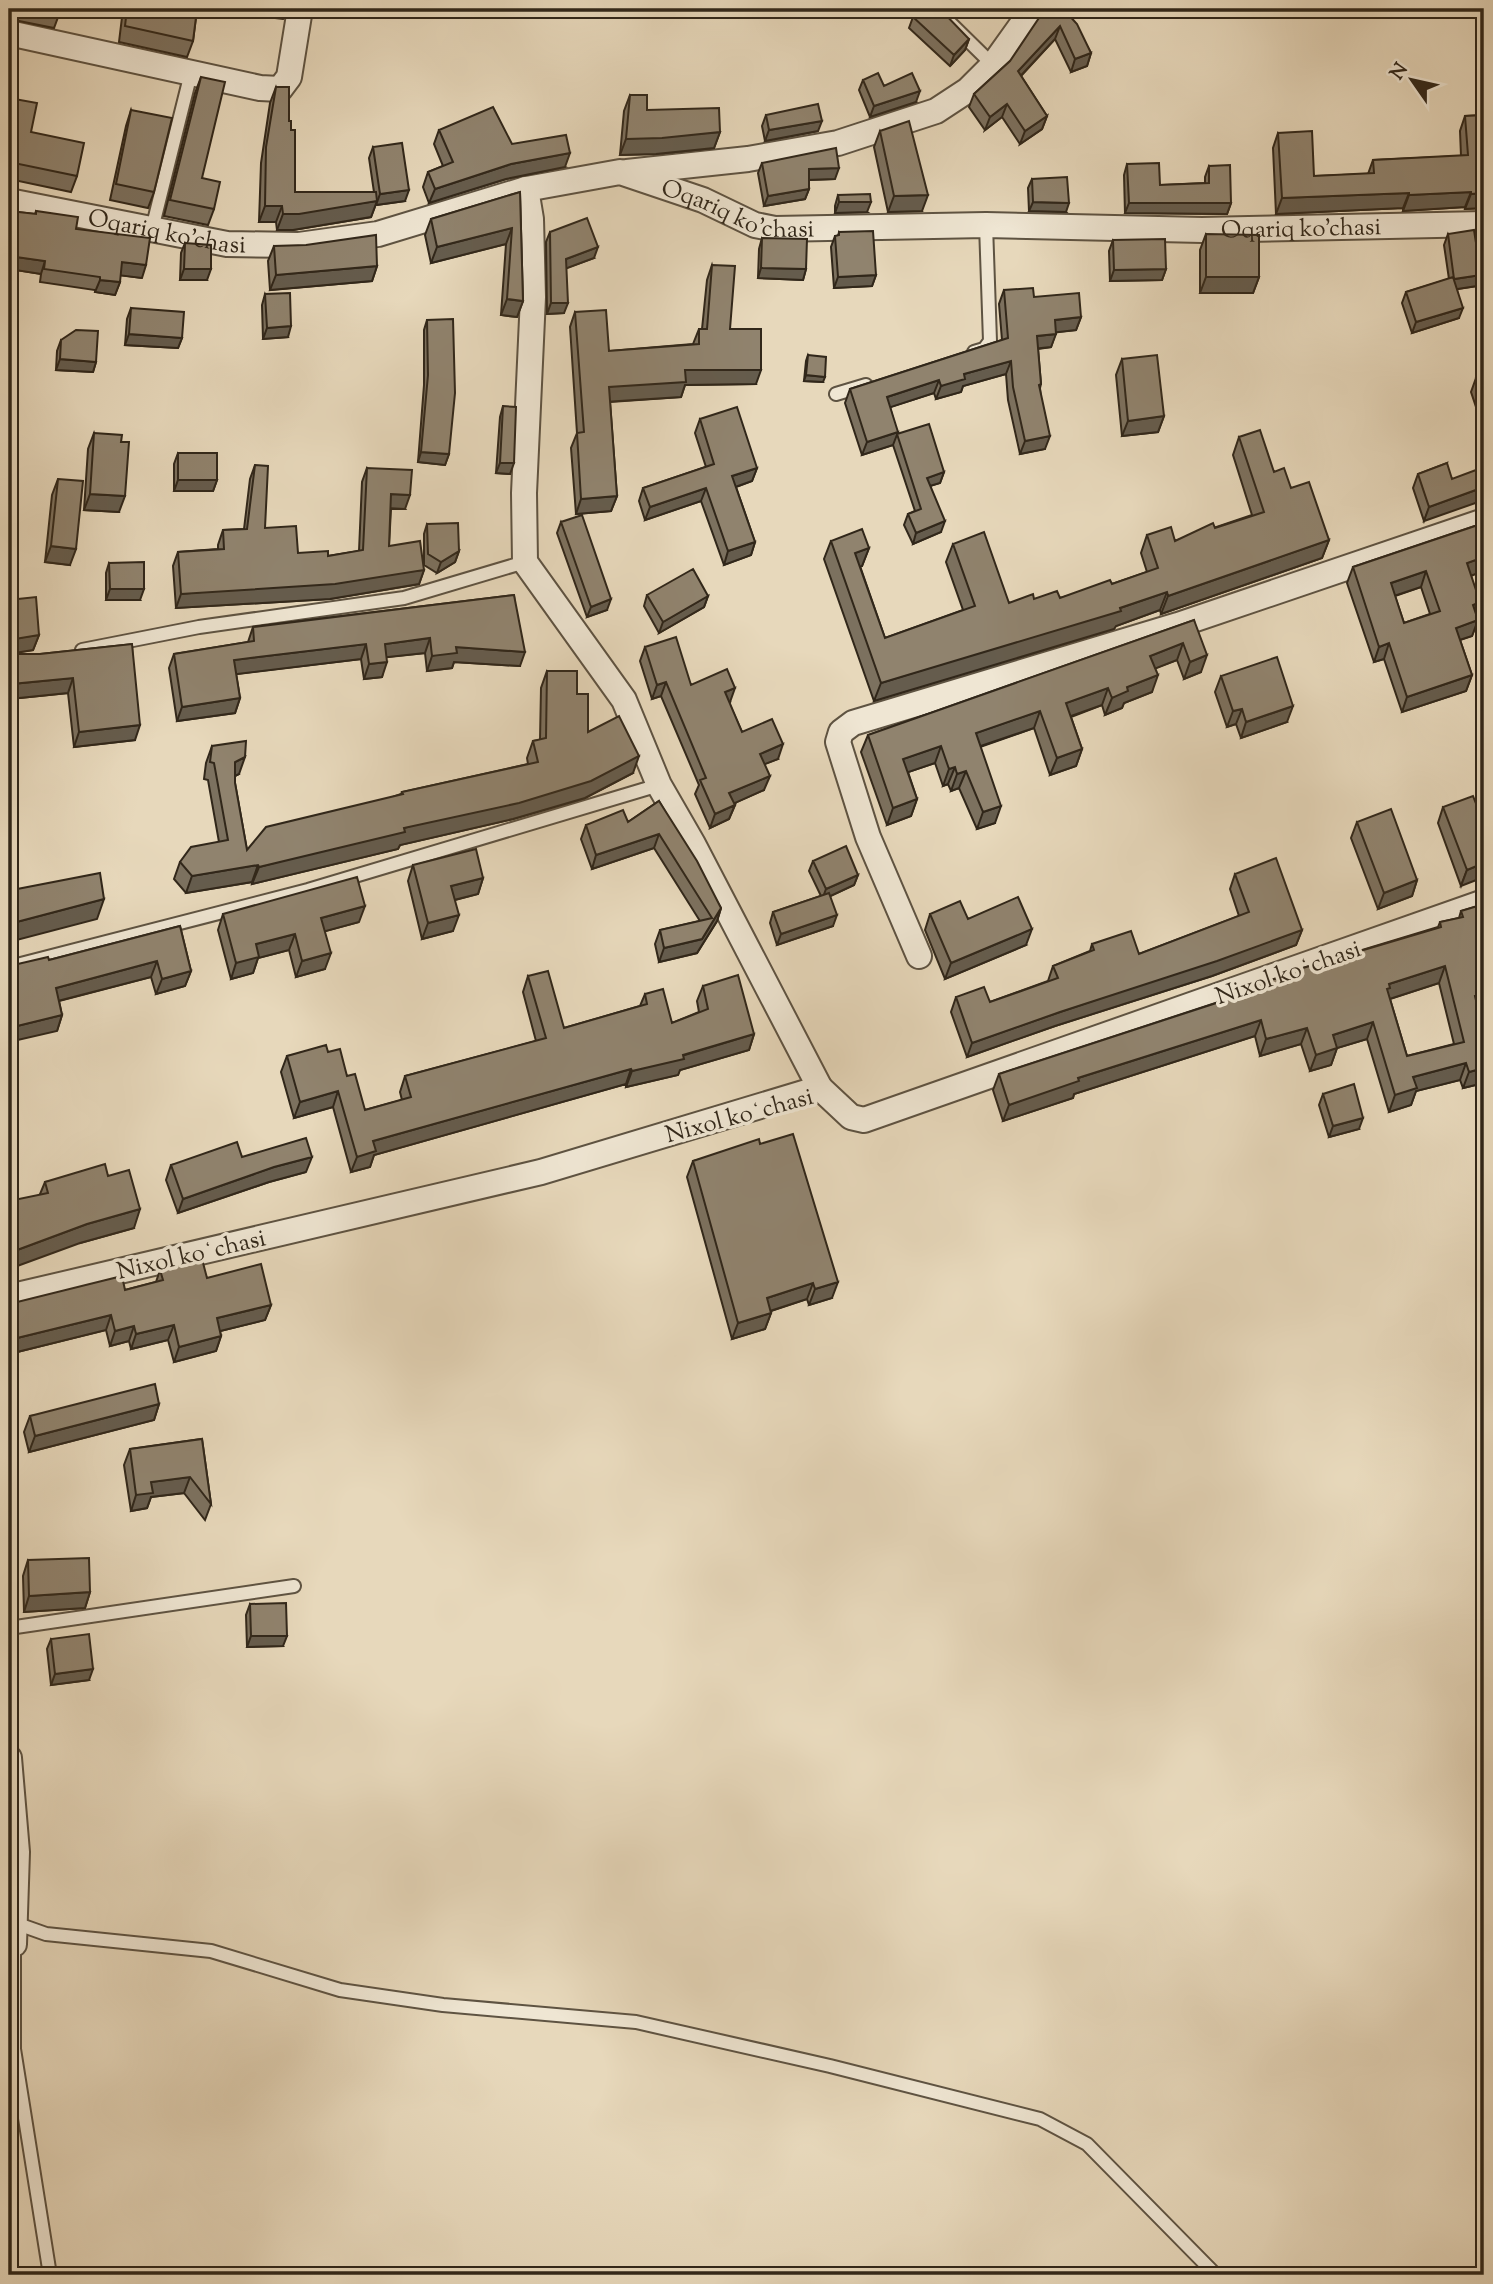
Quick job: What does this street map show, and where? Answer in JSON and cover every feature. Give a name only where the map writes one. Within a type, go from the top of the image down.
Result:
[{"type":"street","points":[[9,33],[260,88],[280,89],[289,77],[300,9]]},
{"type":"street","points":[[620,172],[748,159],[838,142],[936,111],[968,90],[993,65],[1034,9]]},
{"type":"street","name":"Oqariq ko'chasi","points":[[9,201],[227,243],[299,245],[378,234],[526,189],[620,172],[703,200],[755,225],[775,229],[986,225],[1202,230],[1484,223]]},
{"type":"street","points":[[526,189],[531,219],[533,297],[524,493],[525,562],[624,700],[659,785],[693,844],[820,1088]]},
{"type":"street","points":[[919,956],[868,837],[838,743],[841,732],[853,723],[1178,625],[1484,521]]},
{"type":"street","name":"Nixol koʻchasi","points":[[9,1297],[541,1171],[820,1088],[851,1117],[864,1120],[1484,902]]},
{"type":"street","points":[[9,1758],[17,1852],[12,1938]]},
{"type":"lane","points":[[936,9],[993,65]]},
{"type":"lane","points":[[152,229],[191,73]]},
{"type":"lane","points":[[960,357],[984,349],[990,341],[986,225]]},
{"type":"lane","points":[[836,394],[873,383]]},
{"type":"lane","points":[[71,653],[199,627],[404,598],[525,562]]},
{"type":"lane","points":[[9,967],[308,890],[659,785]]},
{"type":"lane","points":[[9,1628],[295,1586]]},
{"type":"lane","points":[[50,2275],[14,2049],[12,1938],[46,1934],[211,1951],[340,1990],[443,2005],[636,2022],[830,2066],[1040,2119],[1087,2144],[1216,2275]]},
{"type":"building","points":[[127,9],[197,9],[193,41],[125,26]]},
{"type":"building","points":[[921,9],[940,9],[969,39],[954,55],[913,17]]},
{"type":"building","points":[[1045,9],[1069,9],[1066,12],[1077,24],[1091,53],[1075,59],[1060,26],[1018,71],[1047,116],[1025,131],[1007,104],[990,117],[974,94],[1010,61]]},
{"type":"building","points":[[878,73],[884,86],[912,73],[920,91],[874,106],[863,80]]},
{"type":"building","points":[[201,77],[225,82],[202,178],[220,182],[214,209],[170,200]]},
{"type":"building","points":[[276,87],[289,87],[289,121],[291,130],[295,130],[295,192],[376,192],[377,201],[299,214],[283,214],[282,206],[265,206],[266,147]]},
{"type":"building","points":[[630,95],[647,95],[647,110],[719,108],[720,132],[626,139]]},
{"type":"building","points":[[9,98],[37,103],[31,132],[84,143],[77,176],[9,162]]},
{"type":"building","points":[[818,104],[822,121],[769,130],[766,115]]},
{"type":"building","points":[[493,107],[512,144],[566,135],[570,153],[511,164],[435,189],[428,172],[453,162],[439,130]]},
{"type":"building","points":[[131,110],[172,118],[154,192],[116,184]]},
{"type":"building","points":[[1484,115],[1484,193],[1282,198],[1278,133],[1312,131],[1314,176],[1374,173],[1373,160],[1468,155],[1465,116]]},
{"type":"building","points":[[909,121],[928,195],[894,196],[880,131]]},
{"type":"building","points":[[402,143],[409,190],[380,194],[373,147]]},
{"type":"building","points":[[836,148],[839,168],[809,169],[809,189],[768,196],[762,163]]},
{"type":"building","points":[[1159,163],[1160,185],[1209,183],[1209,166],[1230,165],[1231,203],[1129,203],[1127,164]]},
{"type":"building","points":[[1067,177],[1069,203],[1033,202],[1032,179]]},
{"type":"building","points":[[520,192],[523,301],[507,299],[512,228],[437,247],[431,219]]},
{"type":"building","points":[[870,194],[871,202],[839,202],[838,195]]},
{"type":"building","points":[[9,211],[36,214],[36,211],[78,217],[76,229],[150,238],[146,265],[122,262],[120,282],[44,269],[45,261],[9,256]]},
{"type":"building","points":[[587,218],[598,247],[566,259],[568,303],[551,303],[550,232]]},
{"type":"building","points":[[1474,230],[1481,275],[1454,279],[1448,234]]},
{"type":"building","points":[[873,231],[876,275],[838,277],[835,236],[839,235],[839,232]]},
{"type":"building","points":[[1206,234],[1259,235],[1259,277],[1206,277]]},
{"type":"building","points":[[376,235],[377,266],[276,275],[274,246],[306,245]]},
{"type":"building","points":[[762,238],[807,239],[806,269],[761,268]]},
{"type":"building","points":[[1165,239],[1166,269],[1114,270],[1113,240]]},
{"type":"building","points":[[185,243],[211,245],[211,269],[184,269]]},
{"type":"building","points":[[712,265],[735,266],[730,329],[761,329],[761,370],[685,370],[686,382],[609,387],[617,496],[581,499],[577,433],[584,432],[575,312],[606,310],[609,351],[699,344],[699,329],[707,329]]},
{"type":"building","points":[[1453,277],[1463,308],[1416,322],[1406,292]]},
{"type":"building","points":[[1033,288],[1034,297],[1079,293],[1081,317],[1055,320],[1056,334],[1037,336],[1039,385],[1050,436],[1025,441],[1013,387],[1011,361],[964,374],[965,379],[941,386],[939,380],[887,397],[898,432],[867,442],[850,389],[1008,338],[1004,290]]},
{"type":"building","points":[[290,293],[291,326],[267,328],[265,294]]},
{"type":"building","points":[[131,308],[184,312],[182,338],[129,334]]},
{"type":"building","points":[[453,319],[455,393],[449,454],[421,452],[428,375],[427,320]]},
{"type":"building","points":[[76,330],[98,331],[96,362],[60,359],[61,340]]},
{"type":"building","points":[[808,355],[826,357],[825,377],[806,375]]},
{"type":"building","points":[[1157,355],[1164,416],[1128,421],[1122,359]]},
{"type":"building","points":[[1484,375],[1484,402],[1476,378]]},
{"type":"building","points":[[503,406],[516,407],[514,463],[500,463]]},
{"type":"building","points":[[737,407],[757,468],[732,476],[755,542],[728,551],[706,488],[650,507],[643,488],[714,464],[700,419]]},
{"type":"building","points":[[929,424],[944,472],[927,478],[945,521],[916,533],[908,514],[921,509],[897,434]]},
{"type":"building","points":[[1260,430],[1274,472],[1284,468],[1291,488],[1309,482],[1329,540],[1168,596],[1167,592],[1120,608],[1121,611],[881,683],[831,541],[862,529],[869,548],[855,553],[885,638],[975,606],[953,544],[984,532],[1009,603],[1033,594],[1034,599],[1057,591],[1060,598],[1110,580],[1112,584],[1158,568],[1147,535],[1171,527],[1175,541],[1213,523],[1215,528],[1264,512],[1239,437]]},
{"type":"building","points":[[94,433],[122,435],[121,442],[129,442],[125,496],[90,494]]},
{"type":"building","points":[[178,453],[217,453],[217,480],[178,480]]},
{"type":"building","points":[[1447,463],[1452,479],[1484,467],[1484,487],[1429,507],[1418,474]]},
{"type":"building","points":[[255,465],[268,466],[265,528],[296,526],[298,553],[328,551],[328,556],[363,550],[367,468],[412,470],[410,495],[391,494],[389,546],[420,541],[424,570],[335,584],[181,594],[178,552],[224,549],[223,530],[247,529]]},
{"type":"building","points":[[58,479],[83,481],[76,549],[51,546]]},
{"type":"building","points":[[582,515],[611,599],[591,607],[561,522]]},
{"type":"building","points":[[458,523],[459,551],[441,562],[428,554],[427,524]]},
{"type":"building","points":[[1484,523],[1484,557],[1467,563],[1480,602],[1473,605],[1478,620],[1456,628],[1472,675],[1407,697],[1389,643],[1379,647],[1353,567]],"holes":[[[1426,571],[1440,611],[1404,623],[1391,583]]]},
{"type":"building","points":[[144,562],[144,589],[110,589],[109,563]]},
{"type":"building","points":[[693,569],[708,596],[663,622],[647,595]]},
{"type":"building","points":[[514,595],[525,652],[456,647],[457,653],[432,656],[430,638],[385,644],[387,662],[369,664],[366,644],[234,660],[240,698],[182,707],[174,654],[254,641],[253,627]]},
{"type":"building","points":[[36,597],[39,635],[9,640],[9,600]]},
{"type":"building","points":[[1194,620],[1207,655],[1190,662],[1183,643],[1150,656],[1158,675],[1127,687],[1128,691],[1112,698],[1108,688],[1066,703],[1082,749],[1057,758],[1040,711],[976,733],[1001,806],[983,812],[966,771],[957,774],[955,767],[949,769],[941,746],[903,759],[917,799],[893,808],[868,735]]},
{"type":"building","points":[[676,637],[691,685],[727,669],[735,688],[725,692],[742,732],[772,719],[783,744],[760,754],[770,776],[729,793],[735,805],[715,814],[700,780],[706,778],[666,682],[657,685],[645,647]]},
{"type":"building","points":[[132,644],[140,725],[79,732],[73,678],[12,684],[13,692],[9,692],[9,651],[11,654],[40,654]]},
{"type":"building","points":[[1277,657],[1293,706],[1246,722],[1242,709],[1233,711],[1221,676]]},
{"type":"building","points":[[547,671],[577,671],[577,694],[588,694],[588,732],[619,716],[639,756],[591,781],[519,803],[404,828],[405,832],[259,867],[258,865],[192,876],[180,862],[191,847],[228,840],[214,763],[210,762],[212,746],[246,741],[245,757],[235,762],[235,783],[247,850],[266,827],[403,794],[402,792],[538,762],[533,741],[546,738]]},
{"type":"building","points":[[1473,796],[1484,824],[1484,863],[1467,870],[1443,807]]},
{"type":"building","points":[[659,801],[697,861],[721,908],[702,939],[664,948],[660,930],[712,918],[659,834],[596,855],[586,825],[623,810],[628,822]]},
{"type":"building","points":[[1391,809],[1417,880],[1384,893],[1357,822]]},
{"type":"building","points":[[846,846],[858,875],[826,889],[813,861]]},
{"type":"building","points":[[476,849],[483,878],[451,886],[459,915],[428,923],[413,865]]},
{"type":"building","points":[[1276,858],[1302,930],[972,1043],[956,997],[984,987],[990,1002],[1058,978],[1053,966],[1094,950],[1092,944],[1131,931],[1139,954],[1249,912],[1235,874]]},
{"type":"building","points":[[9,861],[12,861],[12,890],[100,873],[104,899],[9,924]]},
{"type":"building","points":[[357,877],[365,906],[321,918],[331,953],[302,961],[295,934],[256,944],[259,957],[236,963],[223,914]]},
{"type":"building","points":[[829,893],[837,915],[781,934],[773,912]]},
{"type":"building","points":[[1018,897],[1032,929],[951,963],[930,914],[960,901],[968,919]]},
{"type":"building","points":[[1484,904],[1484,994],[1475,996],[1484,1035],[1484,1068],[1469,1072],[1466,1063],[1413,1077],[1417,1088],[1395,1095],[1373,1022],[1333,1035],[1337,1048],[1316,1055],[1307,1028],[1266,1039],[1261,1020],[1078,1078],[1079,1081],[1009,1105],[999,1074],[1253,991],[1251,985],[1286,976],[1286,973],[1441,927],[1440,922],[1463,917],[1461,911]],"holes":[[[1445,966],[1464,1042],[1407,1056],[1387,989],[1390,988],[1389,984]]]},
{"type":"building","points":[[180,926],[191,971],[162,979],[157,961],[56,988],[62,1015],[9,1028],[9,966],[48,957],[49,960]]},
{"type":"building","points":[[548,971],[564,1028],[647,1004],[645,994],[663,989],[672,1023],[708,1009],[703,986],[738,975],[754,1034],[683,1055],[684,1059],[632,1071],[631,1069],[373,1141],[376,1151],[357,1157],[338,1091],[300,1102],[287,1056],[326,1045],[328,1052],[340,1049],[347,1076],[355,1074],[365,1110],[411,1097],[405,1076],[546,1038],[528,976]]},
{"type":"building","points":[[1354,1084],[1363,1118],[1333,1126],[1323,1094]]},
{"type":"building","points":[[793,1134],[838,1282],[815,1289],[813,1283],[767,1298],[771,1313],[738,1323],[693,1161],[759,1139],[760,1144]]},
{"type":"building","points":[[306,1138],[312,1157],[274,1167],[183,1199],[171,1165],[237,1142],[242,1157]]},
{"type":"building","points":[[105,1164],[108,1176],[129,1170],[140,1209],[87,1224],[9,1253],[9,1201],[48,1193],[45,1182]]},
{"type":"building","points":[[202,1259],[207,1278],[261,1264],[271,1305],[217,1318],[221,1336],[179,1347],[174,1325],[136,1334],[134,1326],[115,1331],[111,1315],[13,1339],[17,1354],[9,1356],[9,1304],[122,1276],[125,1290],[163,1280],[160,1270]]},
{"type":"building","points":[[155,1384],[159,1404],[35,1436],[30,1416]]},
{"type":"building","points":[[202,1439],[211,1504],[190,1477],[151,1482],[153,1493],[136,1495],[130,1449]]},
{"type":"building","points":[[89,1558],[90,1592],[29,1596],[28,1560]]},
{"type":"building","points":[[286,1603],[287,1636],[251,1636],[250,1604]]},
{"type":"building","points":[[89,1634],[93,1669],[55,1674],[51,1639]]}]
